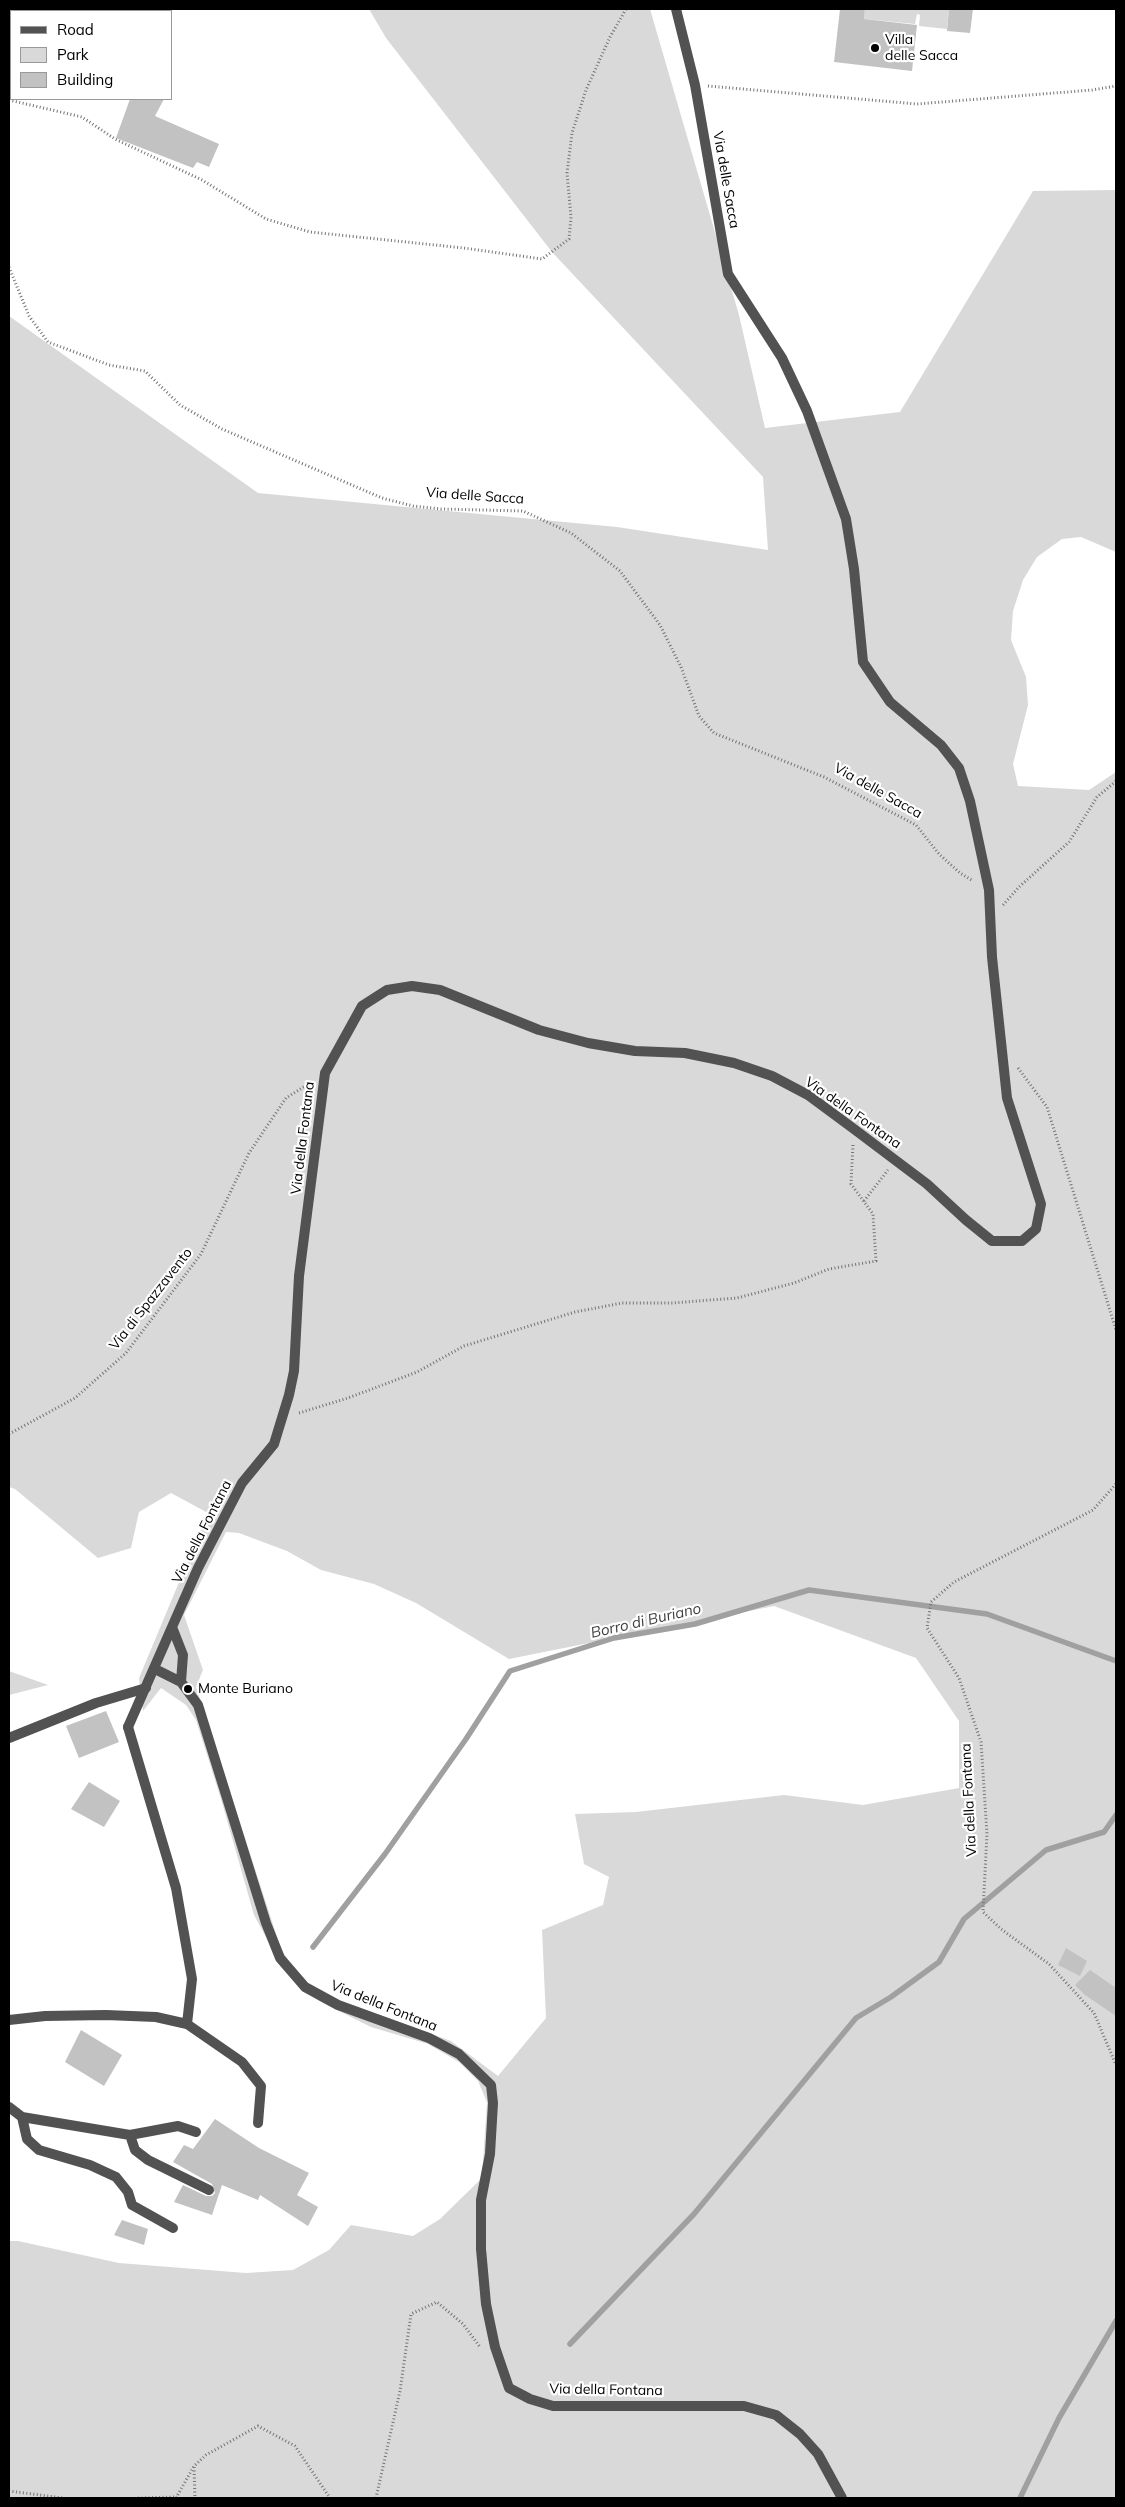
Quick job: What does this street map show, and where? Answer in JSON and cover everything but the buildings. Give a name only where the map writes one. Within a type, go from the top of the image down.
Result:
[{"type":"street","name":"Via delle Sacca","points":[[676,9],[695,85],[728,274],[782,358],[807,411],[846,519],[854,569],[863,662],[890,702],[941,745],[959,768],[970,801],[989,890]]},
{"type":"street","name":"Via della Fontana","points":[[187,2024],[192,1979],[176,1888],[128,1727],[198,1568],[242,1484],[274,1444],[294,1371],[300,1276],[325,1073],[362,1006],[386,990],[412,986],[440,990],[538,1030],[635,1051],[685,1053],[734,1063],[772,1076],[808,1096],[896,1160],[992,1241],[1022,1241],[1036,1229],[1041,1204],[1007,1098],[992,957],[992,919],[989,890]]},
{"type":"street","points":[[155,1669],[181,1682],[183,1655],[172,1627]]},
{"type":"street","name":"Via della Fontana","points":[[181,1682],[198,1704],[266,1923],[280,1958],[305,1987],[338,2005],[429,2038],[459,2054],[491,2085],[493,2103],[491,2146],[482,2200],[481,2248],[486,2304],[495,2347],[509,2388],[530,2399],[553,2406],[744,2406],[776,2415],[800,2434],[818,2454],[842,2498]]},
{"type":"street","points":[[9,1738],[96,1703],[146,1688]]},
{"type":"street","points":[[9,2020],[45,2016],[106,2015],[156,2017],[187,2024],[242,2062],[261,2086],[258,2123]]},
{"type":"street","points":[[9,2107],[22,2117],[130,2135],[178,2126],[196,2132]]},
{"type":"street","points":[[22,2117],[27,2139],[39,2150],[81,2162],[116,2177],[128,2192],[132,2205],[173,2228]]},
{"type":"street","points":[[130,2135],[135,2150],[148,2160],[209,2190]]},
{"type":"path","points":[[9,100],[82,117],[115,139],[202,180],[266,219],[310,232],[455,247],[542,259],[569,239],[571,217],[567,173],[572,133],[586,90],[610,37],[626,9]]},
{"type":"path","points":[[695,85],[917,104],[1092,90],[1116,86]]},
{"type":"path","name":"Via delle Sacca","points":[[9,267],[16,280],[29,316],[48,342],[109,365],[145,371],[180,405],[222,429],[382,498],[413,506],[441,509],[523,511],[571,533],[620,571],[660,625],[681,667],[699,716],[714,733],[824,777],[916,825],[946,861],[960,873],[989,890]]},
{"type":"path","points":[[992,919],[1019,886],[1069,842],[1097,797],[1116,781]]},
{"type":"path","points":[[1015,1064],[1047,1107],[1116,1330]]},
{"type":"path","name":"Via di Spazzavento","points":[[9,1434],[75,1398],[126,1353],[201,1254],[249,1153],[286,1098],[325,1073]]},
{"type":"path","points":[[282,1416],[348,1398],[417,1372],[464,1346],[575,1312],[622,1303],[672,1303],[737,1298],[794,1282],[829,1269],[876,1261],[873,1214],[851,1184],[854,1129]]},
{"type":"path","points":[[864,1202],[896,1160]]},
{"type":"path","name":"Via della Fontana","points":[[1116,1484],[1093,1510],[954,1582],[931,1602],[927,1628],[959,1678],[981,1742],[987,1834],[983,1912],[1001,1929],[1049,1964],[1094,2013],[1116,2065]]},
{"type":"path","points":[[376,2498],[400,2391],[411,2314],[437,2302],[464,2324],[481,2348]]},
{"type":"path","points":[[138,2498],[176,2498],[194,2466],[206,2455],[258,2426],[295,2446],[330,2498]]},
{"type":"path","points":[[194,2466],[195,2498]]},
{"type":"path","points":[[9,2490],[63,2498]]},
{"type":"green space","points":[[369,9],[650,9],[739,315],[765,428],[900,412],[1033,191],[1116,190],[1116,552],[1081,537],[1062,539],[1037,557],[1023,580],[1013,611],[1011,640],[1026,677],[1028,705],[1013,764],[1018,786],[1089,790],[1116,772],[1116,2498],[9,2498],[9,2241],[18,2241],[119,2263],[246,2273],[293,2270],[329,2250],[351,2225],[413,2236],[440,2219],[482,2178],[487,2102],[478,2081],[459,2062],[428,2044],[371,2027],[319,2001],[302,1988],[282,1967],[254,1915],[196,1720],[186,1705],[161,1688],[143,1711],[139,1678],[208,1513],[171,1493],[139,1512],[131,1548],[98,1558],[15,1489],[9,1487],[9,316],[258,493],[617,527],[768,550],[763,477],[552,252],[386,38]],"holes":[[[226,1532],[239,1533],[287,1551],[321,1570],[374,1584],[416,1603],[509,1659],[774,1606],[916,1658],[959,1721],[959,1788],[863,1805],[784,1795],[636,1812],[575,1814],[584,1864],[609,1877],[603,1905],[542,1930],[546,2018],[498,2076],[451,2041],[333,1998],[311,1986],[295,1971],[281,1949],[196,1687],[203,1670],[184,1615]]]},
{"type":"green space","points":[[865,9],[949,9],[947,29],[919,26],[920,15],[917,14],[915,24],[864,19]]},
{"type":"green space","points":[[9,1671],[48,1685],[9,1695]]},
{"type":"waterway","name":"Borro di Buriano","points":[[313,1947],[385,1854],[466,1739],[510,1671],[614,1638],[695,1624],[809,1590],[987,1614],[1116,1661]]},
{"type":"waterway","points":[[570,2344],[694,2214],[856,2018],[891,1997],[939,1962],[964,1919],[1046,1850],[1104,1832],[1116,1815]]},
{"type":"waterway","points":[[1020,2498],[1059,2418],[1116,2321]]},
{"type":"place","name":"Villa delle Sacca","points":[[875,48]]},
{"type":"place","name":"Monte Buriano","points":[[188,1689]]}]
